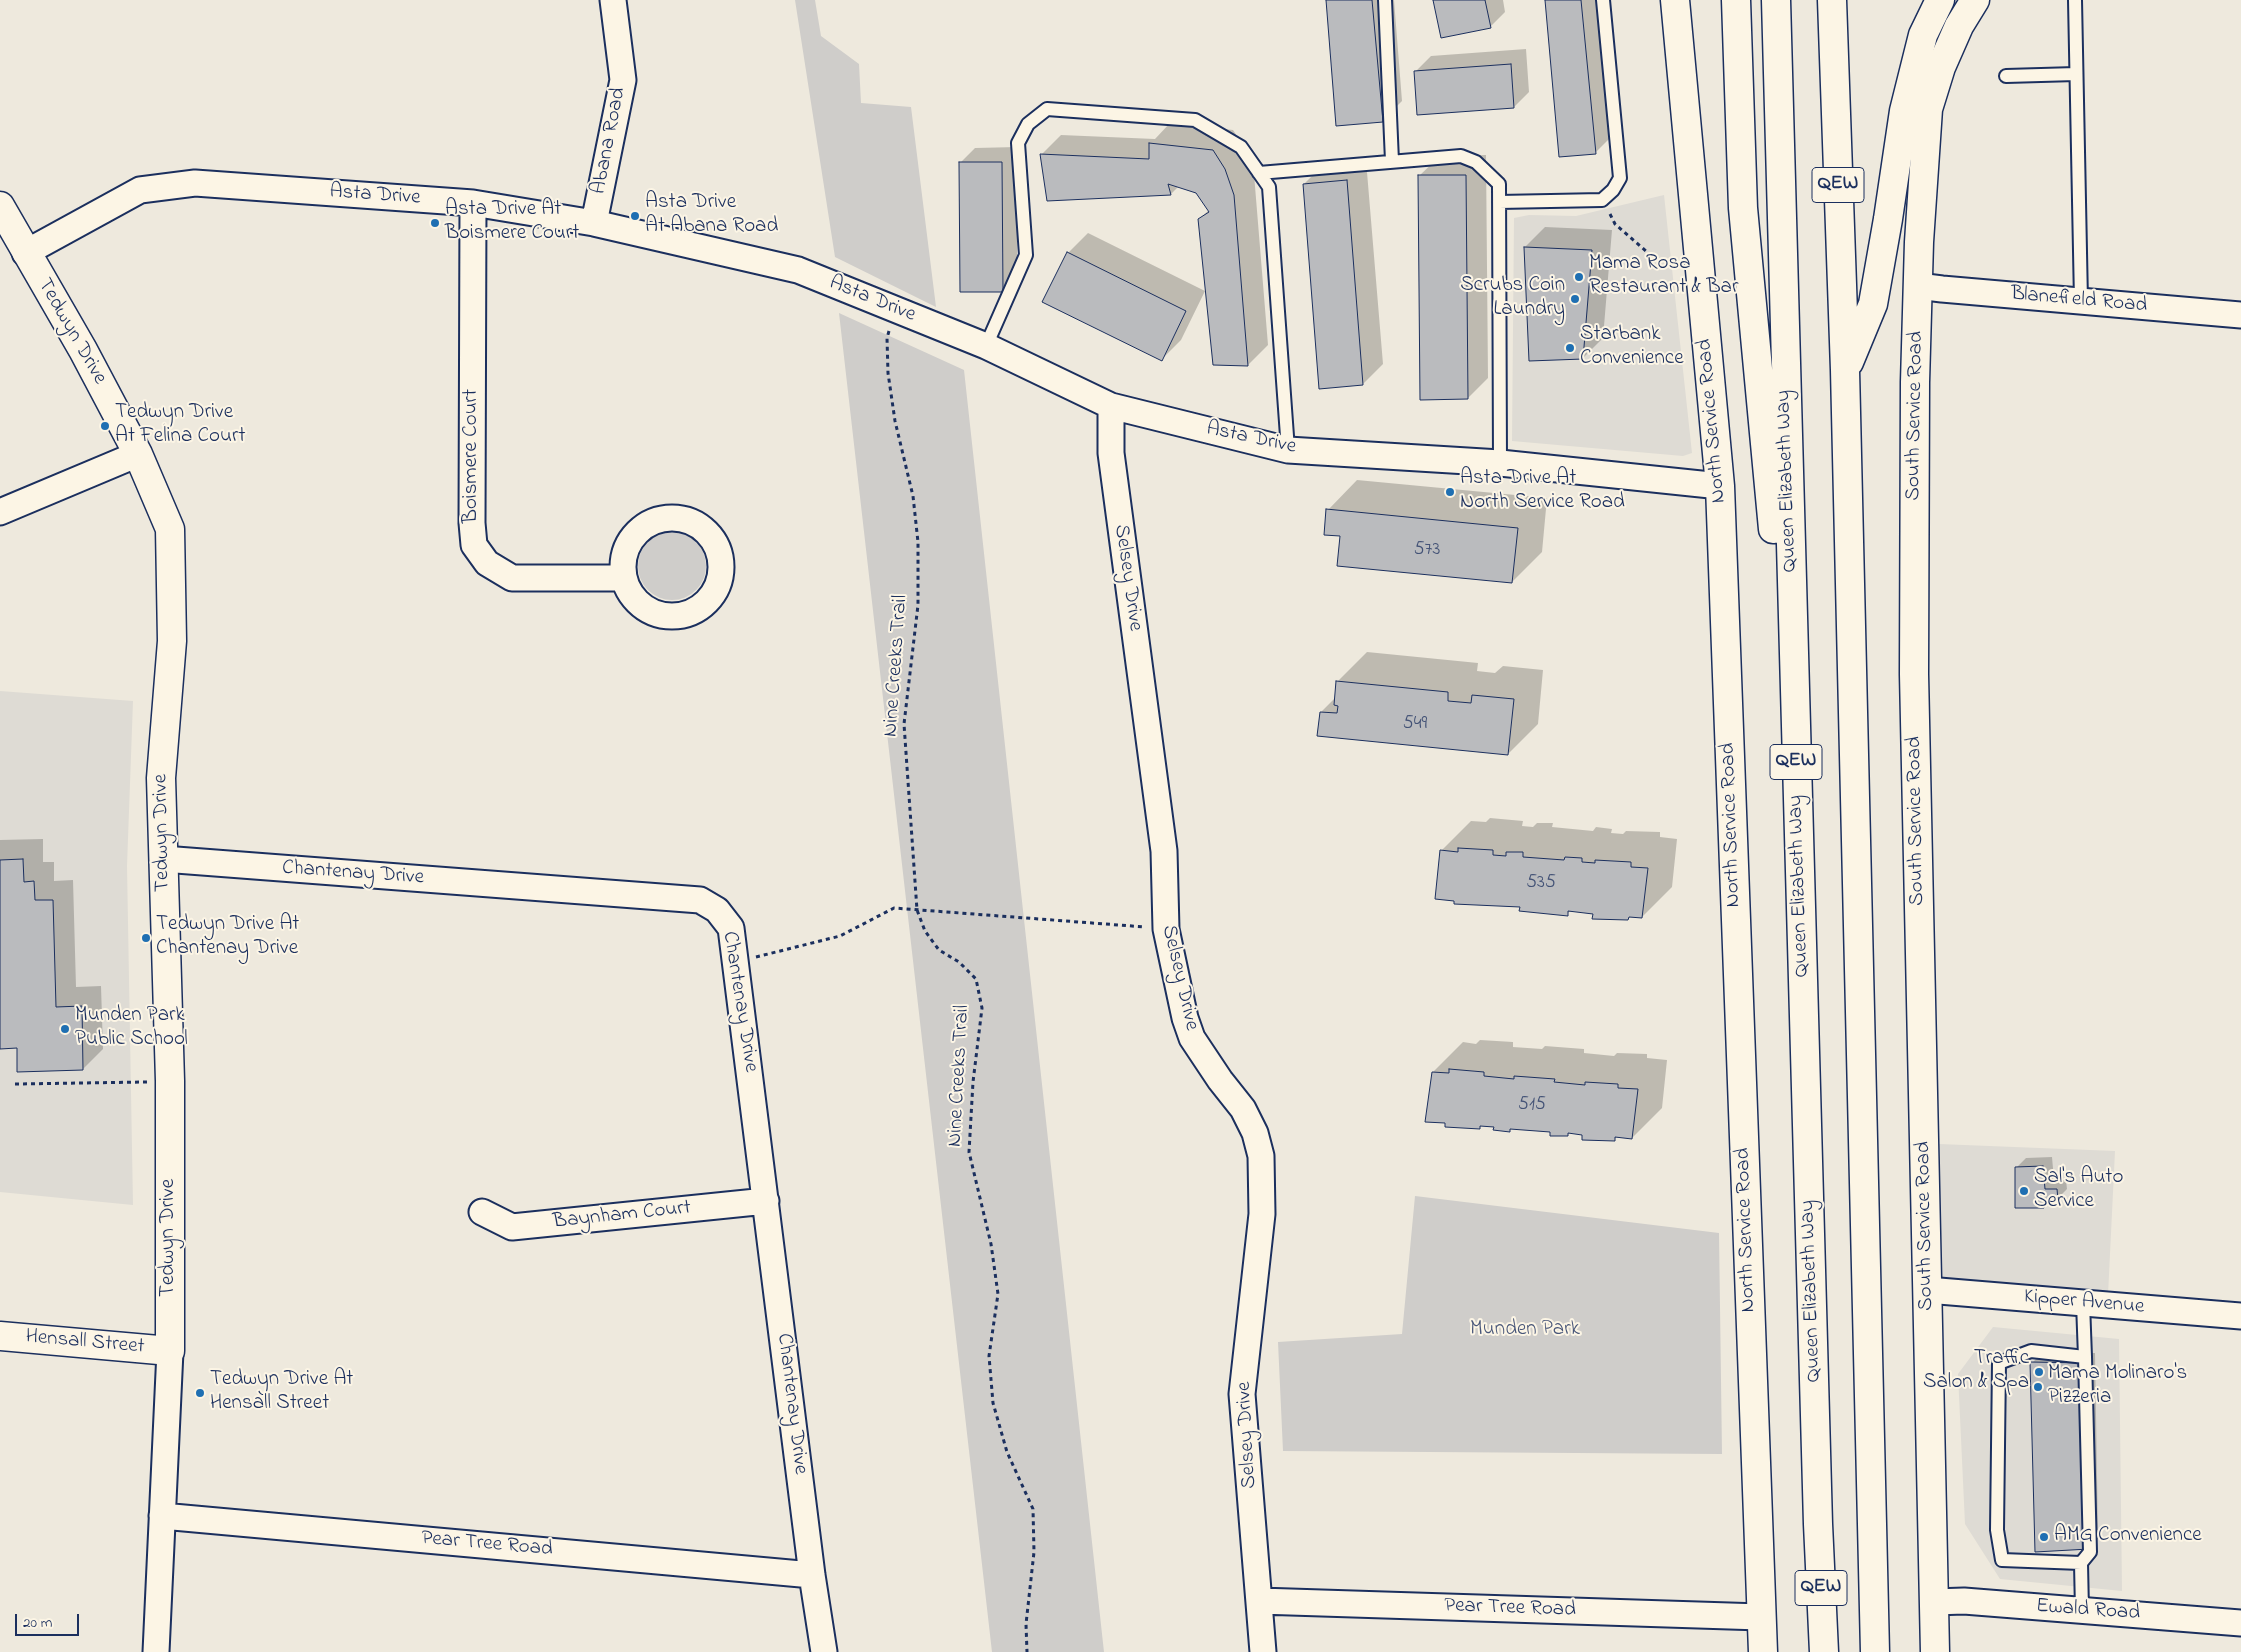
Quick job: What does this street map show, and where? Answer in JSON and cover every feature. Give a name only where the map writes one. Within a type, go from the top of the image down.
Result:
[{"type":"main road","name":"North Service Road","points":[[1676,0],[1720,486],[1762,1652]]},
{"type":"main road","points":[[1736,0],[1743,208],[1760,369],[1771,511],[1794,692]]},
{"type":"main road","name":"Queen Elizabeth Way","points":[[1776,0],[1818,1524],[1824,1652]]},
{"type":"main road","name":"QEW","points":[[1832,0],[1845,370],[1875,1652]]},
{"type":"main road","points":[[1845,370],[1873,304],[1904,111],[1923,36],[1940,0]]},
{"type":"main road","name":"South Service Road","points":[[1935,1652],[1914,674],[1915,382],[1918,286],[1928,109],[1942,67],[1959,26],[1975,0]]},
{"type":"main road","name":"Tedwyn Drive","points":[[0,206],[25,253],[83,350],[138,454],[170,529],[172,641],[162,778],[170,1081],[170,1351]]},
{"type":"main road","name":"Hensall Street","points":[[0,1336],[170,1351]]},
{"type":"street","name":"Abana Road","points":[[594,222],[623,80],[613,0]]},
{"type":"street","name":"Asta Drive","points":[[25,253],[140,190],[195,183],[474,203],[594,222],[798,270],[986,346],[1111,406],[1288,450],[1500,463],[1720,486]]},
{"type":"street","name":"Boismere Court","points":[[474,203],[472,523],[474,545],[487,563],[512,578],[624,578]]},
{"type":"street","name":"Blanefield Road","points":[[1918,286],[1942,290],[2241,315]]},
{"type":"street","name":"Selsey Drive","points":[[1111,406],[1111,453],[1164,851],[1166,929],[1185,1018],[1192,1038],[1220,1080],[1244,1109],[1255,1133],[1261,1156],[1262,1214],[1242,1394],[1263,1652]]},
{"type":"street","points":[[0,512],[138,454]]},
{"type":"street","name":"Chantenay Drive","points":[[163,859],[700,900],[717,910],[731,928],[736,962],[812,1575],[824,1652]]},
{"type":"street","name":"Baynham Court","points":[[482,1212],[512,1227],[766,1201]]},
{"type":"street","name":"Kipper Avenue","points":[[1927,1290],[2241,1316]]},
{"type":"street","name":"Tedwyn Drive","points":[[156,1652],[170,1351]]},
{"type":"street","name":"Pear Tree Road","points":[[162,1516],[812,1575]]},
{"type":"street","name":"Pear Tree Road","points":[[1259,1600],[1761,1617]]},
{"type":"street","name":"Ewald Road","points":[[1934,1602],[1964,1602],[2082,1610],[2241,1623]]},
{"type":"lane","points":[[1384,0],[1392,161]]},
{"type":"lane","points":[[1499,202],[1602,200],[1613,190],[1620,178],[1603,0]]},
{"type":"lane","points":[[2075,0],[2081,301]]},
{"type":"lane","points":[[2006,76],[2076,74]]},
{"type":"lane","points":[[986,346],[1026,255],[1018,143],[1028,124],[1047,109],[1195,120],[1241,147],[1269,188],[1288,450]]},
{"type":"lane","points":[[1259,173],[1461,156],[1476,162],[1499,184],[1500,463]]},
{"type":"lane","points":[[2082,1610],[2081,1563],[2090,1552],[2083,1303]]},
{"type":"lane","points":[[2081,1563],[2002,1560],[1997,1530],[1999,1363],[2031,1351],[2085,1357]]},
{"type":"path","points":[[1602,200],[1615,224],[1647,252]]},
{"type":"path","name":"Nine Creeks Trail","points":[[895,309],[887,338],[888,373],[895,421],[913,496],[918,542],[918,605],[904,724],[917,910],[925,931],[940,950],[959,962],[976,979],[982,1008],[973,1082],[969,1152],[991,1244],[998,1294],[990,1356],[993,1403],[1007,1452],[1033,1509],[1034,1552],[1026,1624],[1027,1652]]},
{"type":"path","points":[[736,962],[840,936],[894,908],[1166,929]]},
{"type":"path","points":[[15,1084],[170,1081]]},
{"type":"shaded area","points":[[1664,195],[1692,453],[1683,456],[1512,441],[1514,218],[1529,215],[1576,216]]},
{"type":"shaded area","name":"Munden Park Public School","points":[[0,691],[133,701],[127,866],[133,1205],[0,1192]]},
{"type":"shaded area","points":[[1939,1144],[2115,1151],[2108,1295],[1933,1288]]},
{"type":"shaded area","points":[[1993,1327],[2119,1339],[2122,1591],[2000,1579],[1965,1524],[1958,1374]]},
{"type":"green space","points":[[795,0],[815,0],[821,36],[859,64],[861,103],[911,107],[936,307],[835,257]]},
{"type":"green space","points":[[839,313],[964,370],[1104,1652],[992,1652]]},
{"type":"green space","points":[[672,532],[685,535],[696,542],[703,553],[706,566],[703,579],[696,590],[685,597],[672,600],[659,597],[648,590],[641,579],[638,566],[641,553],[648,542],[659,535]]},
{"type":"green space","name":"Munden Park","points":[[1415,1196],[1719,1233],[1722,1454],[1283,1451],[1278,1342],[1402,1334]]},
{"type":"building","points":[[1326,0],[1372,0],[1383,122],[1336,126]]},
{"type":"building","points":[[1433,0],[1485,0],[1491,28],[1441,38]]},
{"type":"building","points":[[1545,0],[1581,0],[1596,154],[1559,157]]},
{"type":"building","points":[[1511,64],[1514,108],[1417,115],[1414,71]]},
{"type":"building","points":[[1149,143],[1213,150],[1225,169],[1234,195],[1248,366],[1213,365],[1198,219],[1209,212],[1196,193],[1168,184],[1171,195],[1047,201],[1040,154],[1149,159]]},
{"type":"building","points":[[959,162],[1002,162],[1003,292],[960,292]]},
{"type":"building","points":[[1418,175],[1466,175],[1468,399],[1420,400]]},
{"type":"building","points":[[1347,180],[1363,385],[1319,389],[1303,184]]},
{"type":"building","points":[[1524,247],[1592,250],[1583,359],[1529,361]]},
{"type":"building","points":[[1067,252],[1186,311],[1162,361],[1042,302]]},
{"type":"building","points":[[1326,509],[1518,528],[1512,583],[1337,566],[1340,536],[1324,535]]},
{"type":"building","points":[[1336,681],[1448,692],[1448,701],[1471,703],[1472,695],[1514,699],[1508,755],[1317,736],[1320,712],[1337,713],[1338,706],[1334,705]]},
{"type":"building","points":[[1458,848],[1493,850],[1493,855],[1506,856],[1506,852],[1523,852],[1523,857],[1564,860],[1565,857],[1582,858],[1582,862],[1595,863],[1595,860],[1631,862],[1631,867],[1648,868],[1642,918],[1629,917],[1628,920],[1592,919],[1593,914],[1568,911],[1568,916],[1519,911],[1520,907],[1454,904],[1454,901],[1435,899],[1440,850],[1458,852]]},
{"type":"building","points":[[23,859],[24,882],[34,881],[35,900],[53,900],[56,1007],[82,1006],[83,1070],[17,1072],[17,1048],[0,1049],[0,860]]},
{"type":"building","points":[[1449,1069],[1484,1072],[1484,1076],[1514,1079],[1514,1076],[1555,1079],[1554,1082],[1585,1085],[1585,1082],[1618,1084],[1618,1088],[1638,1089],[1632,1139],[1615,1137],[1615,1141],[1582,1140],[1582,1135],[1568,1133],[1568,1136],[1550,1136],[1550,1132],[1510,1129],[1510,1132],[1493,1130],[1494,1127],[1480,1126],[1480,1129],[1445,1127],[1445,1123],[1425,1122],[1432,1072],[1449,1073]]},
{"type":"building","points":[[2043,1166],[2045,1189],[2057,1189],[2058,1200],[2044,1200],[2044,1208],[2015,1208],[2015,1167]]},
{"type":"building","points":[[2030,1362],[2085,1363],[2089,1549],[2035,1552]]},
{"type":"place","name":"Asta Drive At Abana Road","points":[[635,216]]},
{"type":"place","name":"Asta Drive At Boismere Court","points":[[435,223]]},
{"type":"place","name":"Mama Rosa Restaurant & Bar","points":[[1579,277]]},
{"type":"place","name":"Scrubs Coin Laundry","points":[[1575,299]]},
{"type":"place","name":"Starbank Convenience","points":[[1570,348]]},
{"type":"place","name":"Tedwyn Drive At Felina Court","points":[[105,426]]},
{"type":"place","name":"Asta Drive At North Service Road","points":[[1450,492]]},
{"type":"place","name":"Tedwyn Drive At Chantenay Drive","points":[[146,938]]},
{"type":"place","name":"Munden Park Public School","points":[[65,1029]]},
{"type":"place","name":"Sal's Auto Service","points":[[2024,1191]]},
{"type":"place","name":"Traffic Salon & Spa","points":[[2039,1372]]},
{"type":"place","name":"Mama Molinaro's Pizzeria","points":[[2038,1387]]},
{"type":"place","name":"Tedwyn Drive At Hensall Street","points":[[200,1393]]},
{"type":"place","name":"AMG Convenience","points":[[2044,1537]]}]
